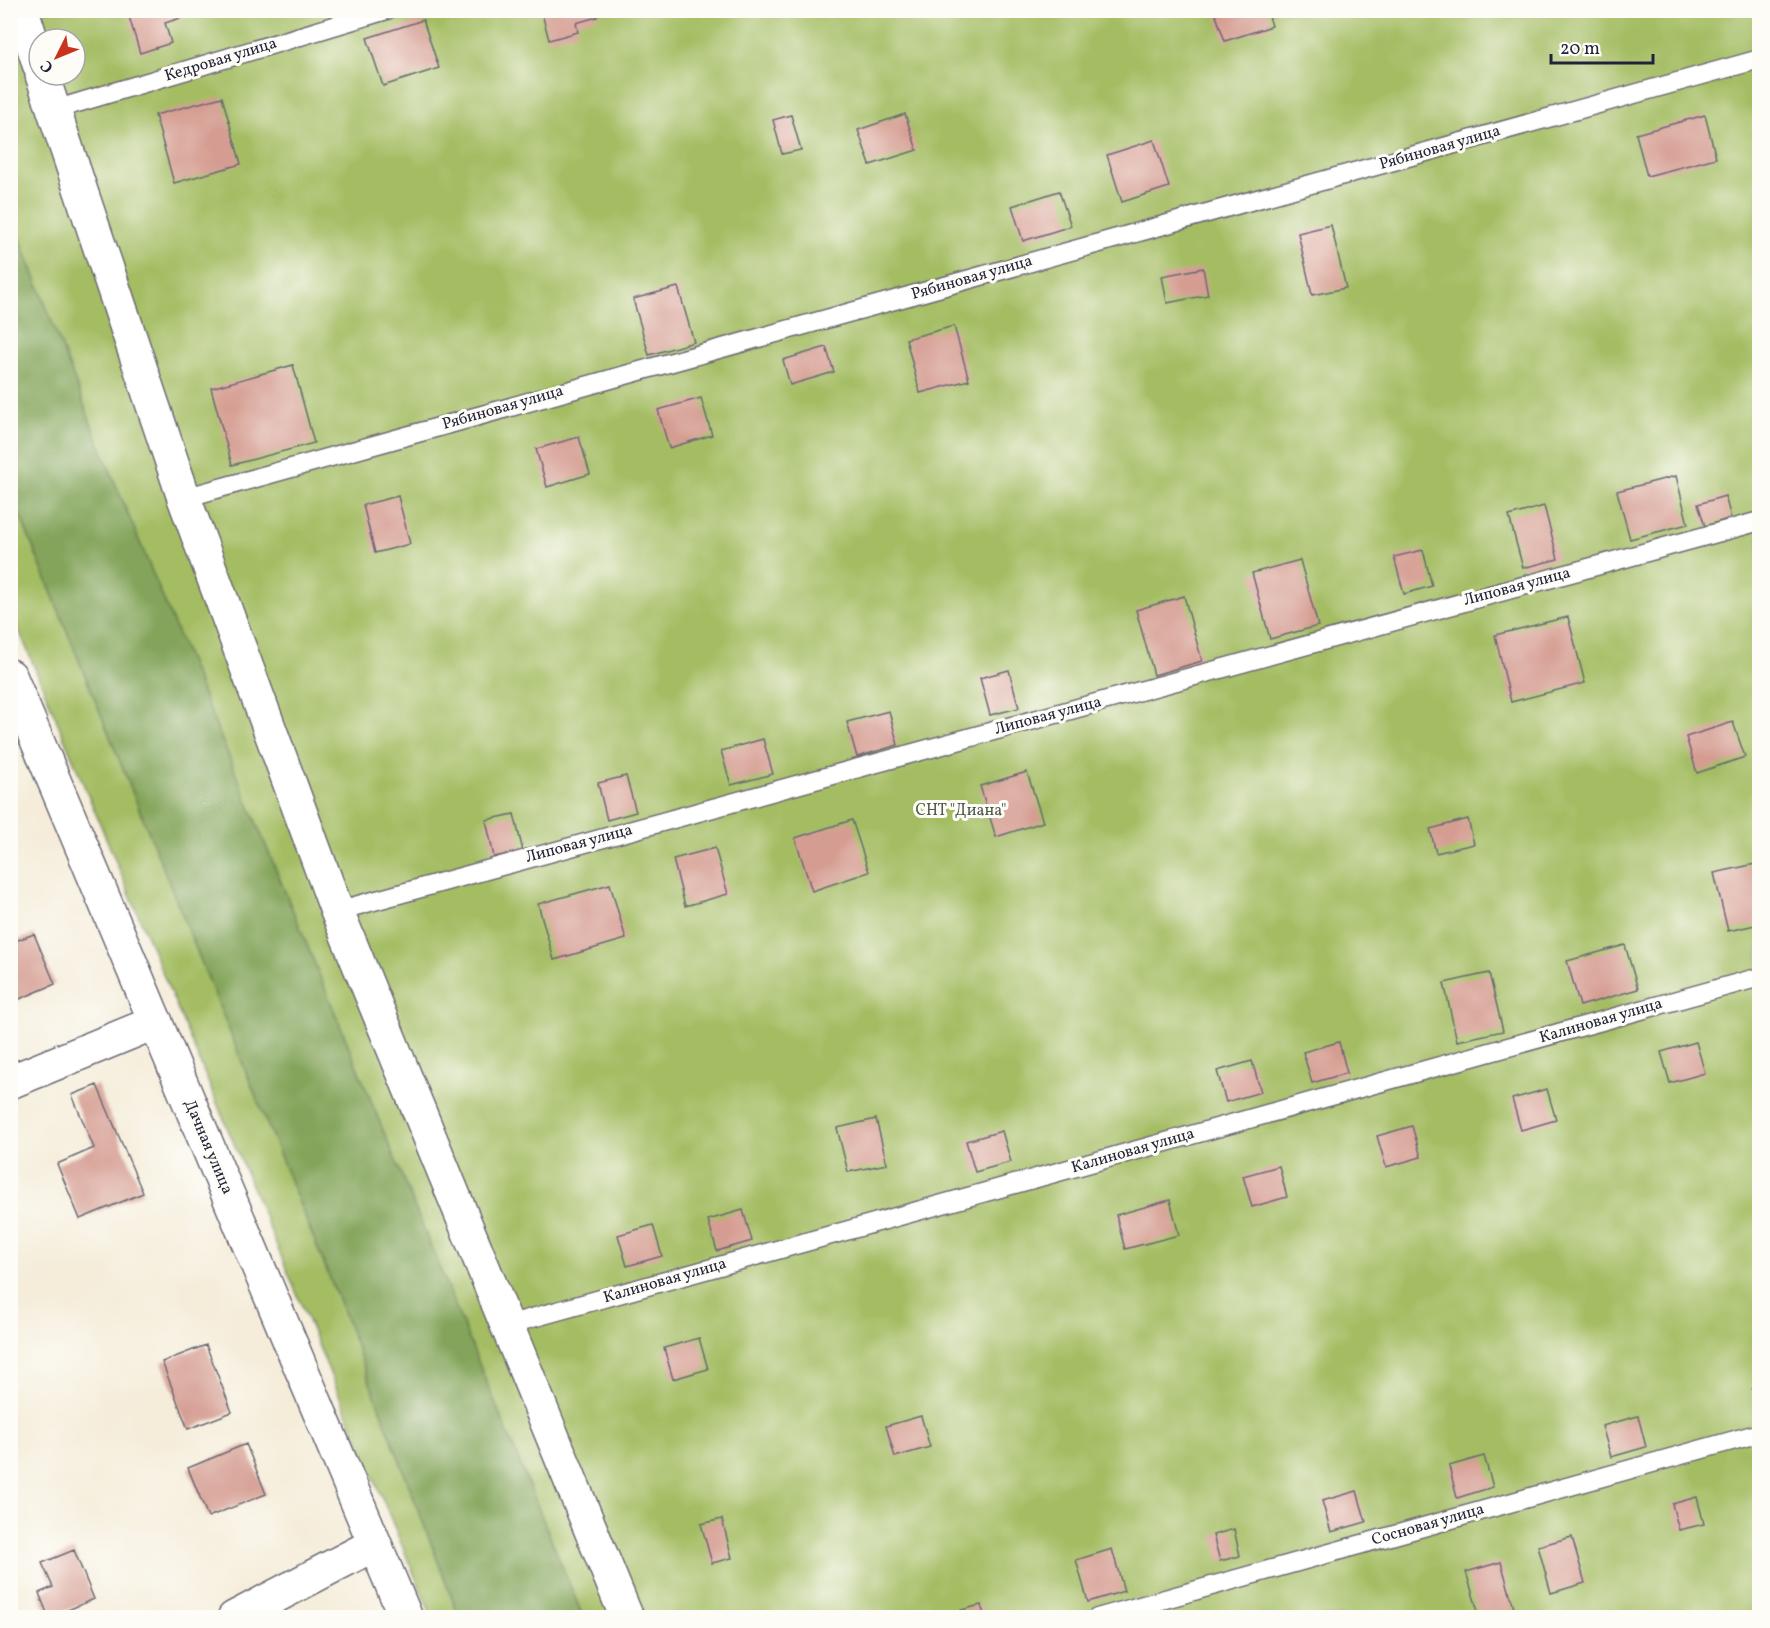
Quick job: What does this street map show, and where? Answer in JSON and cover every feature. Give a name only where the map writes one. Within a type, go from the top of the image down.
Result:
[{"type":"street","points":[[22,10],[27,27]]},
{"type":"street","points":[[46,87],[184,498],[337,911],[627,1617]]},
{"type":"street","name":"Дачная улица","points":[[10,676],[406,1617]]},
{"type":"street","points":[[10,1082],[156,1022]]},
{"type":"street","points":[[234,1617],[375,1544]]},
{"type":"lane","name":"Кедровая улица","points":[[54,110],[387,10]]},
{"type":"lane","name":"Рябиновая улица","points":[[184,498],[1760,59]]},
{"type":"lane","name":"Липовая улица","points":[[337,911],[1760,520]]},
{"type":"lane","name":"Калиновая улица","points":[[507,1325],[1760,977]]},
{"type":"lane","name":"Сосновая улица","points":[[1097,1617],[1760,1433]]},
{"type":"green space","name":"СНТ \"Диана\"","points":[[10,11],[1759,11],[1759,1617],[432,1617],[11,611]]},
{"type":"green space","points":[[10,212],[99,444],[583,1617],[459,1617],[339,1301],[11,493]]},
{"type":"building","points":[[127,10],[198,10],[199,12],[165,23],[171,43],[140,53]]},
{"type":"building","points":[[541,10],[595,10],[597,17],[576,23],[578,32],[549,40]]},
{"type":"building","points":[[1214,10],[1267,10],[1272,26],[1225,41]]},
{"type":"building","points":[[423,20],[439,68],[383,86],[367,38]]},
{"type":"building","points":[[222,97],[241,164],[174,183],[155,115]]},
{"type":"building","points":[[905,114],[917,150],[870,165],[858,130]]},
{"type":"building","points":[[791,115],[801,150],[782,154],[773,120]]},
{"type":"building","points":[[1705,115],[1716,158],[1647,176],[1636,134]]},
{"type":"building","points":[[1154,140],[1169,187],[1122,202],[1107,155]]},
{"type":"building","points":[[1059,191],[1071,226],[1023,241],[1012,206]]},
{"type":"building","points":[[1331,225],[1346,288],[1312,295],[1298,233]]},
{"type":"building","points":[[1203,268],[1208,295],[1167,303],[1162,276]]},
{"type":"building","points":[[678,287],[694,342],[649,355],[633,299]]},
{"type":"building","points":[[954,326],[969,380],[920,393],[906,339]]},
{"type":"building","points":[[826,347],[834,372],[790,385],[783,360]]},
{"type":"building","points":[[293,365],[314,443],[232,465],[211,388]]},
{"type":"building","points":[[701,398],[712,435],[669,448],[658,410]]},
{"type":"building","points":[[579,437],[590,474],[547,487],[536,449]]},
{"type":"building","points":[[1676,476],[1688,524],[1630,539],[1617,491]]},
{"type":"building","points":[[398,496],[410,544],[375,553],[363,505]]},
{"type":"building","points":[[1725,496],[1731,518],[1705,526],[1698,504]]},
{"type":"building","points":[[1544,506],[1558,559],[1523,568],[1509,516]]},
{"type":"building","points":[[1423,550],[1432,586],[1404,594],[1394,557]]},
{"type":"building","points":[[1300,560],[1318,626],[1270,639],[1252,573]]},
{"type":"building","points":[[1184,596],[1202,661],[1154,675],[1136,610]]},
{"type":"building","points":[[1568,617],[1585,683],[1511,702],[1495,635]]},
{"type":"building","points":[[1009,670],[1019,708],[990,715],[980,678]]},
{"type":"building","points":[[889,711],[898,745],[857,757],[847,722]]},
{"type":"building","points":[[1733,722],[1745,757],[1697,773],[1686,737]]},
{"type":"building","points":[[763,739],[773,774],[731,785],[721,751]]},
{"type":"building","points":[[1027,772],[1043,822],[996,837],[980,786]]},
{"type":"building","points":[[626,776],[636,812],[607,820],[598,783]]},
{"type":"building","points":[[514,814],[523,851],[494,857],[486,820]]},
{"type":"building","points":[[1468,819],[1474,844],[1436,853],[1430,829]]},
{"type":"building","points":[[852,820],[869,872],[812,891],[795,838]]},
{"type":"building","points":[[715,848],[728,894],[685,906],[673,859]]},
{"type":"building","points":[[1760,863],[1760,924],[1728,931],[1714,873]]},
{"type":"building","points":[[610,884],[626,939],[554,960],[538,904]]},
{"type":"building","points":[[34,934],[55,984],[10,1003],[10,943]]},
{"type":"building","points":[[1625,945],[1638,989],[1580,1006],[1567,961]]},
{"type":"building","points":[[1489,973],[1503,1031],[1457,1041],[1444,983]]},
{"type":"building","points":[[1339,1042],[1347,1073],[1312,1083],[1303,1052]]},
{"type":"building","points":[[1696,1042],[1705,1073],[1670,1083],[1661,1052]]},
{"type":"building","points":[[1252,1061],[1261,1092],[1226,1102],[1217,1071]]},
{"type":"building","points":[[97,1085],[143,1193],[80,1219],[57,1164],[94,1148],[72,1095]]},
{"type":"building","points":[[1547,1089],[1556,1120],[1521,1130],[1512,1099]]},
{"type":"building","points":[[876,1119],[887,1164],[848,1172],[837,1128]]},
{"type":"building","points":[[1412,1126],[1421,1157],[1386,1167],[1377,1136]]},
{"type":"building","points":[[1002,1131],[1011,1162],[975,1172],[966,1141]]},
{"type":"building","points":[[1279,1166],[1287,1197],[1252,1207],[1243,1176]]},
{"type":"building","points":[[1170,1200],[1179,1235],[1125,1249],[1116,1215]]},
{"type":"building","points":[[743,1210],[752,1241],[717,1251],[708,1220]]},
{"type":"building","points":[[653,1225],[662,1256],[627,1266],[618,1235]]},
{"type":"building","points":[[699,1338],[708,1369],[673,1379],[664,1348]]},
{"type":"building","points":[[206,1345],[232,1412],[188,1429],[162,1362]]},
{"type":"building","points":[[1760,1387],[1760,1414],[1759,1414],[1752,1389]]},
{"type":"building","points":[[921,1416],[930,1447],[895,1457],[886,1426]]},
{"type":"building","points":[[1638,1416],[1646,1447],[1611,1457],[1602,1426]]},
{"type":"building","points":[[246,1444],[266,1494],[208,1517],[188,1468]]},
{"type":"building","points":[[1484,1456],[1493,1487],[1457,1498],[1449,1466]]},
{"type":"building","points":[[1357,1491],[1366,1522],[1331,1532],[1322,1501]]},
{"type":"building","points":[[1697,1497],[1704,1524],[1679,1530],[1672,1504]]},
{"type":"building","points":[[722,1519],[732,1558],[712,1563],[701,1524]]},
{"type":"building","points":[[1234,1529],[1240,1556],[1220,1561],[1213,1535]]},
{"type":"building","points":[[1572,1537],[1585,1583],[1551,1593],[1538,1546]]},
{"type":"building","points":[[1112,1549],[1124,1591],[1088,1602],[1076,1560]]},
{"type":"building","points":[[74,1550],[94,1599],[49,1618],[39,1593],[53,1587],[42,1563]]},
{"type":"building","points":[[1501,1562],[1514,1608],[1480,1618],[1466,1572]]},
{"type":"building","points":[[981,1605],[985,1618],[962,1618],[961,1610]]}]
